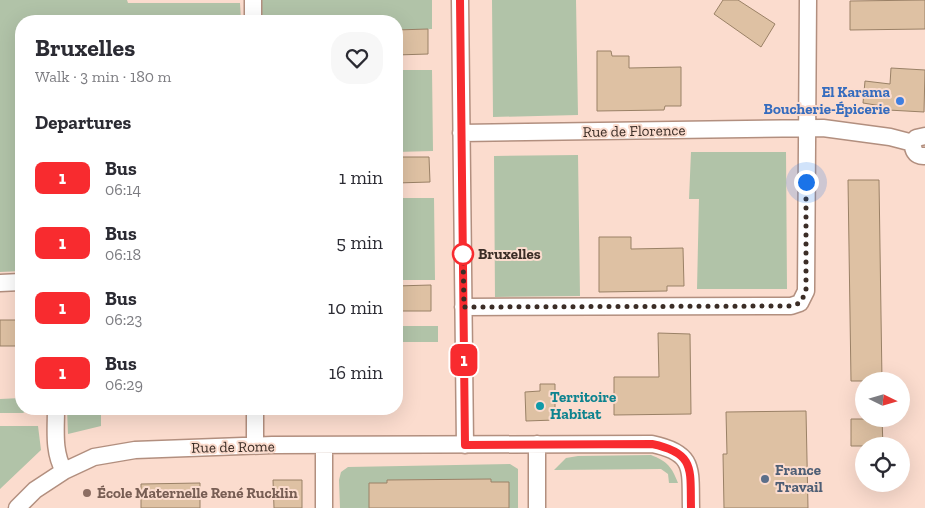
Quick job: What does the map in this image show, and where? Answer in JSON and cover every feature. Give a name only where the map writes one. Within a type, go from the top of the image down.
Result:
[{"type":"street","points":[[253,0],[253,15]]},
{"type":"street","points":[[460,0],[465,445]]},
{"type":"street","points":[[464,307],[791,306],[800,303],[806,292],[808,0]]},
{"type":"street","name":"Rue de Florence","points":[[461,133],[823,128],[919,140]]},
{"type":"street","points":[[919,140],[912,148],[915,154],[925,156]]},
{"type":"street","points":[[0,283],[15,282]]},
{"type":"street","points":[[56,415],[56,448],[58,462],[64,471]]},
{"type":"street","points":[[255,415],[255,445]]},
{"type":"street","points":[[537,444],[537,508]]},
{"type":"street","name":"Rue de Rome","points":[[17,508],[35,490],[64,471],[94,457],[135,450],[255,445],[537,444],[652,444],[668,447],[680,453],[690,469],[691,508]]},
{"type":"street","points":[[324,445],[324,508]]},
{"type":"green space","points":[[0,0],[127,0],[128,3],[240,3],[241,15],[15,15],[15,271],[0,272]]},
{"type":"green space","points":[[258,0],[432,0],[432,29],[403,30],[403,15],[258,15]]},
{"type":"green space","points":[[492,0],[576,0],[578,115],[493,117]]},
{"type":"green space","points":[[403,70],[432,70],[433,151],[403,152]]},
{"type":"green space","points":[[691,152],[786,152],[787,289],[697,289],[699,199],[689,199]]},
{"type":"green space","points":[[578,155],[580,296],[495,297],[494,156]]},
{"type":"green space","points":[[403,198],[434,198],[435,280],[403,280]]},
{"type":"green space","points":[[403,326],[438,326],[438,342],[403,342]]},
{"type":"green space","points":[[15,398],[15,413],[0,413],[0,399]]},
{"type":"green space","points":[[67,415],[101,415],[101,426],[68,434]]},
{"type":"green space","points":[[0,426],[38,426],[41,450],[0,489]]},
{"type":"green space","points":[[651,455],[668,465],[678,483],[669,483],[668,474],[661,469],[554,470],[566,458],[578,456]]},
{"type":"green space","points":[[510,464],[518,469],[518,508],[509,508],[508,482],[491,482],[491,479],[387,480],[387,483],[369,508],[340,508],[339,480],[341,472],[348,467]]},
{"type":"building","points":[[723,0],[738,0],[775,24],[761,47],[714,14]]},
{"type":"building","points":[[925,0],[925,29],[850,30],[850,1]]},
{"type":"building","points":[[428,29],[428,54],[403,55],[403,30]]},
{"type":"building","points":[[597,51],[611,51],[612,56],[629,56],[629,68],[681,67],[681,106],[665,106],[664,110],[597,111]]},
{"type":"building","points":[[891,68],[925,70],[924,112],[888,110],[888,107],[863,103],[865,81],[890,84]]},
{"type":"building","points":[[403,157],[429,157],[430,182],[403,183]]},
{"type":"building","points":[[848,180],[879,180],[882,372],[855,372],[855,381],[851,381]]},
{"type":"building","points":[[599,237],[631,237],[631,249],[683,248],[684,286],[667,286],[667,291],[599,292]]},
{"type":"building","points":[[431,285],[431,311],[403,311],[403,286]]},
{"type":"building","points":[[0,320],[15,320],[15,346],[0,346]]},
{"type":"building","points":[[658,333],[690,334],[691,414],[614,415],[614,377],[659,377]]},
{"type":"building","name":"Territoire Habitat","points":[[540,384],[555,384],[555,420],[526,421],[525,392],[540,391]]},
{"type":"building","name":"France Travail","points":[[806,411],[808,508],[724,508],[723,454],[727,454],[726,412]]},
{"type":"building","points":[[851,419],[855,419],[855,428],[882,428],[883,437],[855,437],[855,446],[851,446]]},
{"type":"building","points":[[491,479],[491,482],[509,482],[509,508],[369,508],[369,483],[387,483],[387,480]]},
{"type":"building","points":[[273,480],[302,480],[302,508],[274,508]]},
{"type":"building","points":[[200,483],[200,508],[141,508],[141,484]]},
{"type":"bus line","name":"1","points":[[460,0],[465,445],[652,444],[668,447],[680,453],[690,469],[691,508]]},
{"type":"place","name":"El Karama Boucherie-Épicerie","points":[[900,101]]},
{"type":"place","name":"Bruxelles","points":[[463,254]]},
{"type":"place","name":"Territoire Habitat","points":[[540,406]]},
{"type":"place","name":"France Travail","points":[[765,479]]},
{"type":"place","name":"École Maternelle René Rucklin","points":[[87,493]]},
{"type":"route","points":[[463,254],[464,307],[791,306],[800,303],[806,292],[806,182]]}]
